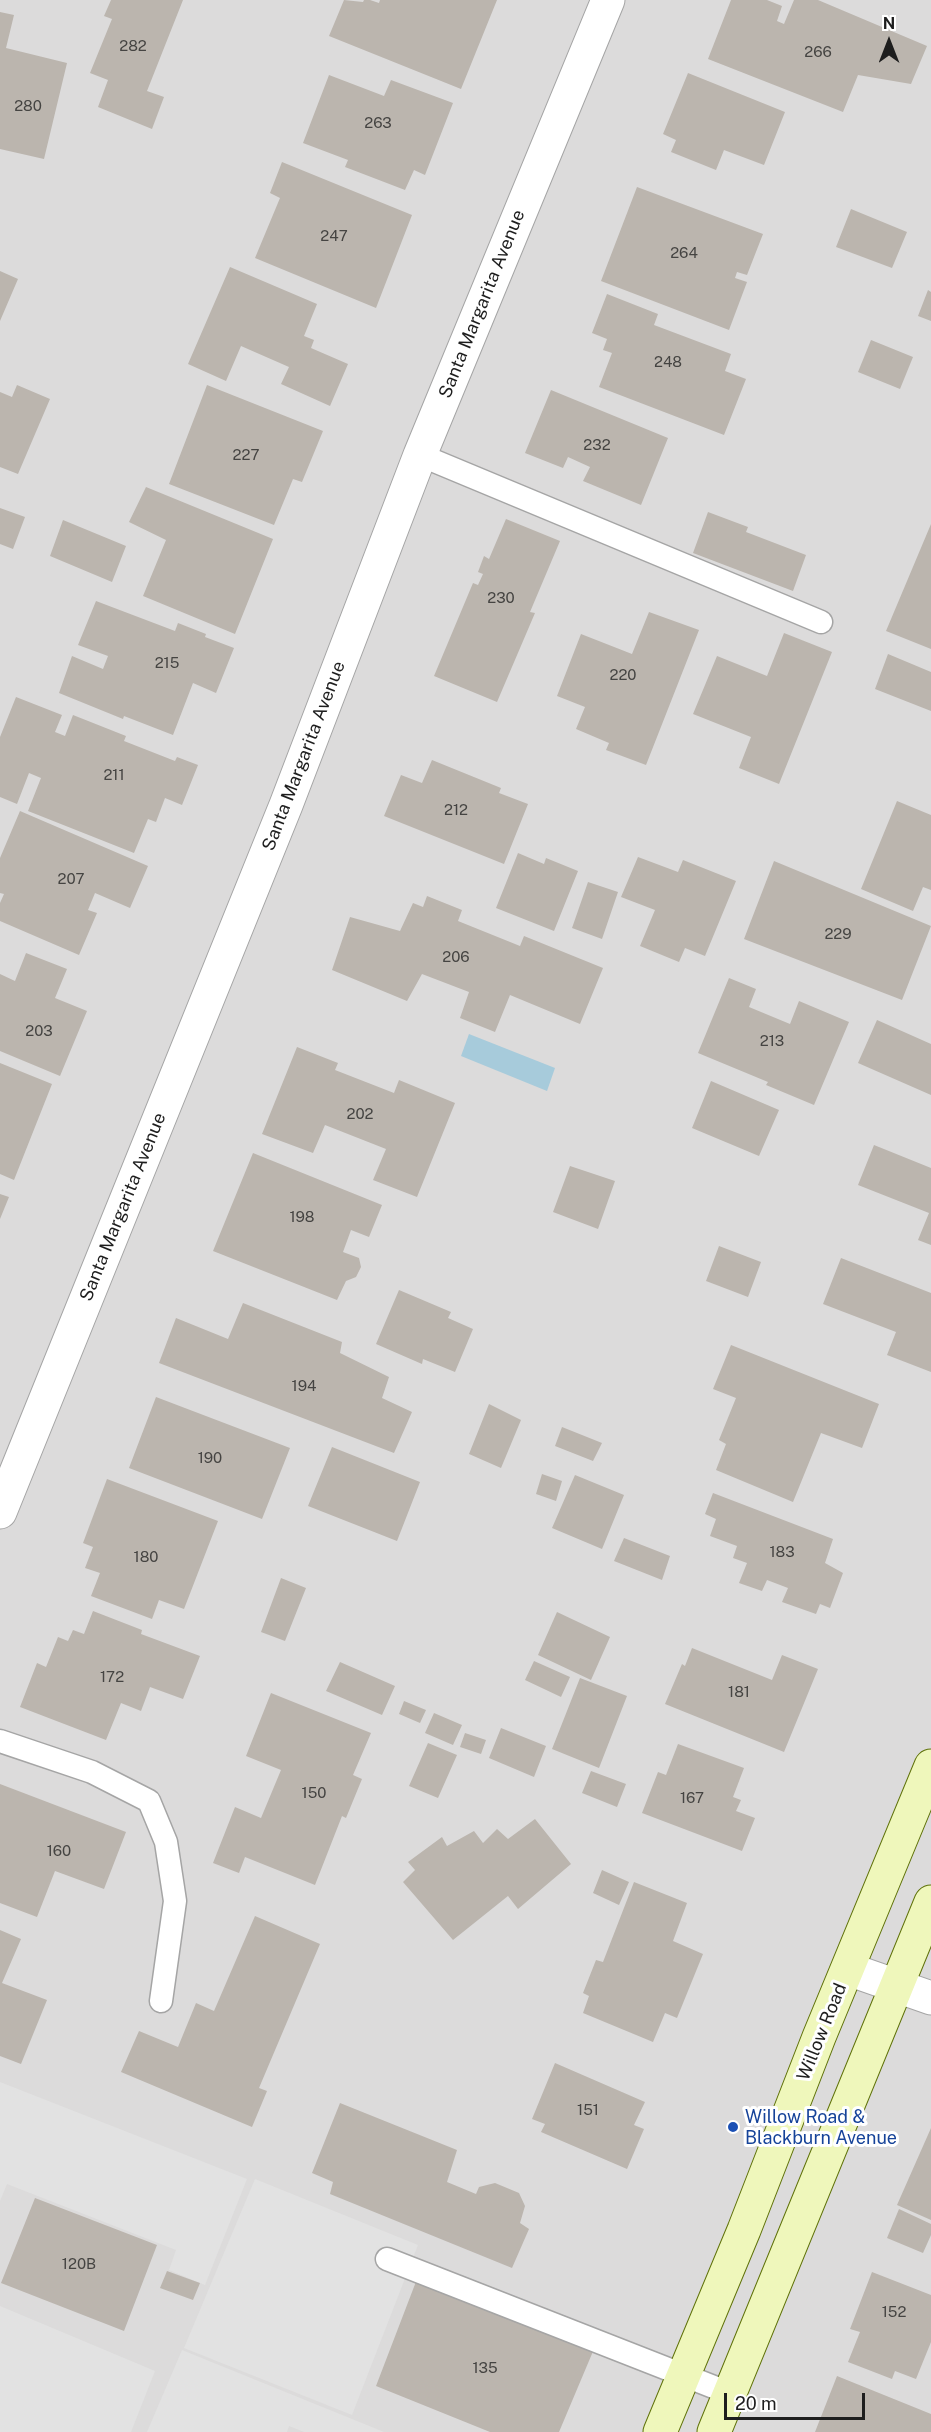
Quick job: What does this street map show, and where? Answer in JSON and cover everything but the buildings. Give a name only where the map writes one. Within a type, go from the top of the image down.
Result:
[{"type":"main road","name":"Willow Road","points":[[660,2432],[931,1766]]},
{"type":"main road","points":[[714,2432],[931,1902]]},
{"type":"street","name":"Santa Margarita Avenue","points":[[0,1512],[286,805],[420,455],[608,0]]},
{"type":"street","points":[[848,1969],[897,1984],[931,1998]]},
{"type":"lane","points":[[420,455],[821,622]]},
{"type":"lane","points":[[0,1741],[92,1772],[149,1801],[166,1842],[175,1901],[161,2001]]},
{"type":"lane","points":[[387,2259],[729,2392]]},
{"type":"shaded area","points":[[0,0],[931,0],[931,2432],[0,2432]]},
{"type":"shaded area","points":[[0,2082],[247,2179],[205,2285],[169,2270],[176,2250],[7,2184],[0,2201]]},
{"type":"shaded area","points":[[255,2179],[418,2245],[352,2415],[184,2348]]},
{"type":"shaded area","points":[[0,2306],[155,2371],[131,2432],[0,2432]]},
{"type":"shaded area","points":[[182,2350],[384,2432],[304,2432],[289,2426],[287,2432],[147,2432]]},
{"type":"water","points":[[469,1034],[555,1068],[547,1091],[461,1056]]},
{"type":"place","name":"Willow Road & Blackburn Avenue","points":[[733,2127]]}]
